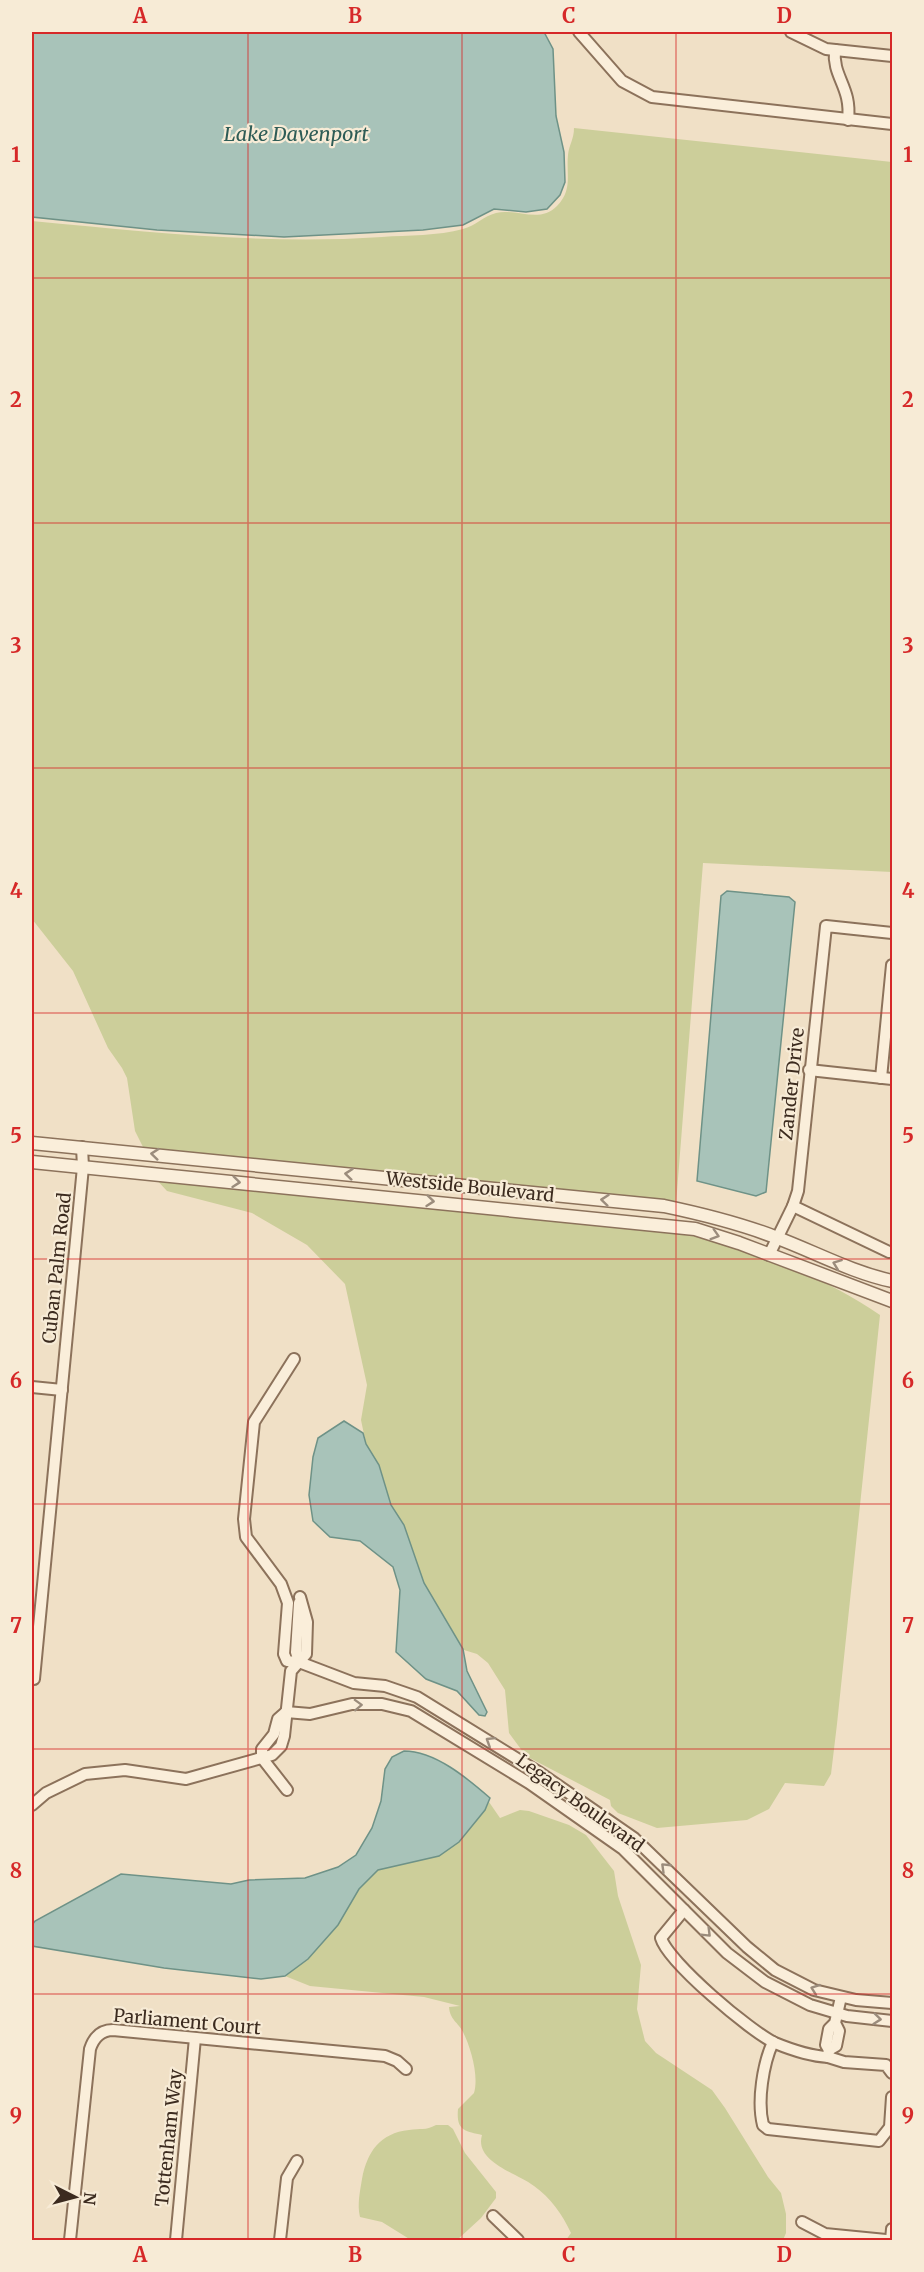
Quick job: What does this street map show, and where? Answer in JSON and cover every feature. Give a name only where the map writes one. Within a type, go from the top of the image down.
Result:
[{"type":"street","points":[[579,32],[622,81],[645,95],[675,102],[892,124]]},
{"type":"street","points":[[790,32],[812,44],[834,50],[892,56]]},
{"type":"street","points":[[834,50],[835,67],[848,94],[848,120]]},
{"type":"street","name":"Zander Drive","points":[[769,1255],[798,1191],[826,926],[892,933]]},
{"type":"street","points":[[881,1078],[892,965]]},
{"type":"street","points":[[809,1070],[892,1079]]},
{"type":"street","name":"Westside Boulevard","points":[[32,1143],[663,1206],[735,1223],[777,1238],[838,1265],[892,1281]]},
{"type":"street","name":"Cuban Palm Road","points":[[34,1679],[35,1644],[83,1167],[82,1147]]},
{"type":"street","name":"Westside Boulevard","points":[[32,1162],[657,1223],[695,1229],[892,1301]]},
{"type":"street","points":[[793,1206],[889,1252]]},
{"type":"street","points":[[32,1805],[46,1793],[85,1774],[125,1770],[186,1779],[272,1755],[281,1746],[288,1721],[286,1712],[291,1671],[306,1654],[307,1622],[300,1597],[288,1603],[281,1584],[246,1537],[244,1519],[253,1427],[294,1359]]},
{"type":"street","points":[[32,1387],[62,1390]]},
{"type":"street","name":"Legacy Boulevard","points":[[288,1603],[285,1654],[287,1661],[299,1662],[340,1680],[385,1686],[417,1697],[502,1749],[634,1838],[747,1947],[775,1970],[814,1990],[841,1997],[892,2003]]},
{"type":"street","name":"Legacy Boulevard","points":[[286,1712],[310,1713],[352,1704],[382,1704],[411,1711],[529,1783],[623,1849],[727,1953],[765,1982],[836,2018],[892,2021]]},
{"type":"street","points":[[262,1758],[277,1781],[287,1790]]},
{"type":"street","points":[[684,1910],[661,1938],[668,1952],[731,2012],[773,2042],[812,2056],[829,2053]]},
{"type":"street","points":[[841,1997],[836,2018],[829,2029],[826,2045],[829,2053],[844,2062],[886,2065],[892,2073]]},
{"type":"street","name":"Parliament Court","points":[[70,2241],[90,2049],[95,2038],[103,2032],[113,2030],[385,2056],[406,2069]]},
{"type":"street","name":"Tottenham Way","points":[[176,2241],[195,2038]]},
{"type":"street","points":[[773,2042],[768,2054],[760,2113],[763,2125],[768,2128],[879,2141],[890,2127],[892,2097]]},
{"type":"street","points":[[280,2241],[285,2184],[289,2171],[297,2161]]},
{"type":"street","points":[[493,2216],[518,2241]]},
{"type":"street","points":[[802,2222],[825,2234],[886,2241]]},
{"type":"street","points":[[891,2241],[892,2229]]},
{"type":"green space","points":[[574,128],[892,162],[892,872],[703,863],[676,1204],[144,1149],[135,1131],[127,1078],[108,1048],[73,971],[32,919],[32,221],[250,238],[338,239],[443,233],[467,228],[496,213],[536,215],[550,211],[557,206],[567,188],[568,155]]},
{"type":"green space","points":[[155,1178],[693,1233],[766,1257],[813,1277],[859,1301],[880,1315],[837,1724],[831,1774],[824,1786],[785,1783],[769,1809],[747,1820],[657,1828],[618,1813],[611,1806],[610,1800],[526,1756],[509,1733],[505,1690],[488,1663],[477,1654],[464,1650],[424,1583],[404,1525],[391,1505],[379,1465],[366,1444],[361,1420],[367,1385],[345,1284],[307,1245],[252,1213],[167,1191]]},
{"type":"green space","points":[[489,1802],[500,1818],[520,1810],[569,1825],[586,1835],[614,1871],[618,1896],[641,1965],[637,2009],[645,2041],[656,2053],[712,2090],[725,2108],[768,2177],[781,2193],[786,2214],[786,2233],[783,2240],[566,2240],[571,2233],[551,2201],[527,2181],[490,2160],[481,2144],[482,2135],[466,2131],[460,2126],[458,2109],[474,2093],[476,2079],[466,2039],[449,2007],[460,2006],[424,1997],[310,1986],[285,1976],[308,1959],[338,1925],[359,1889],[378,1870],[459,1842]]},
{"type":"green space","points":[[436,2125],[448,2125],[453,2129],[465,2153],[496,2192],[496,2198],[481,2218],[457,2240],[411,2240],[382,2222],[360,2217],[362,2179],[371,2152],[390,2135]]},
{"type":"water","name":"Lake Davenport","points":[[32,32],[544,32],[553,49],[556,116],[564,152],[565,182],[560,195],[547,209],[526,212],[494,209],[463,225],[423,230],[284,237],[157,230],[32,217]]},
{"type":"water","points":[[727,891],[789,897],[795,902],[766,1192],[756,1196],[697,1181],[721,896]]},
{"type":"water","points":[[344,1421],[363,1433],[366,1444],[379,1465],[391,1505],[404,1525],[424,1583],[463,1649],[467,1671],[487,1712],[485,1716],[479,1715],[457,1691],[426,1679],[396,1652],[400,1590],[393,1567],[360,1541],[330,1537],[313,1521],[309,1495],[313,1457],[318,1438]]},
{"type":"water","points":[[404,1751],[427,1756],[461,1774],[490,1798],[485,1810],[459,1842],[439,1856],[378,1870],[359,1889],[338,1925],[308,1959],[285,1976],[261,1979],[164,1968],[32,1946],[32,1925],[35,1921],[121,1874],[231,1884],[249,1880],[305,1878],[338,1867],[356,1855],[372,1828],[381,1801],[385,1769],[392,1757]]}]
